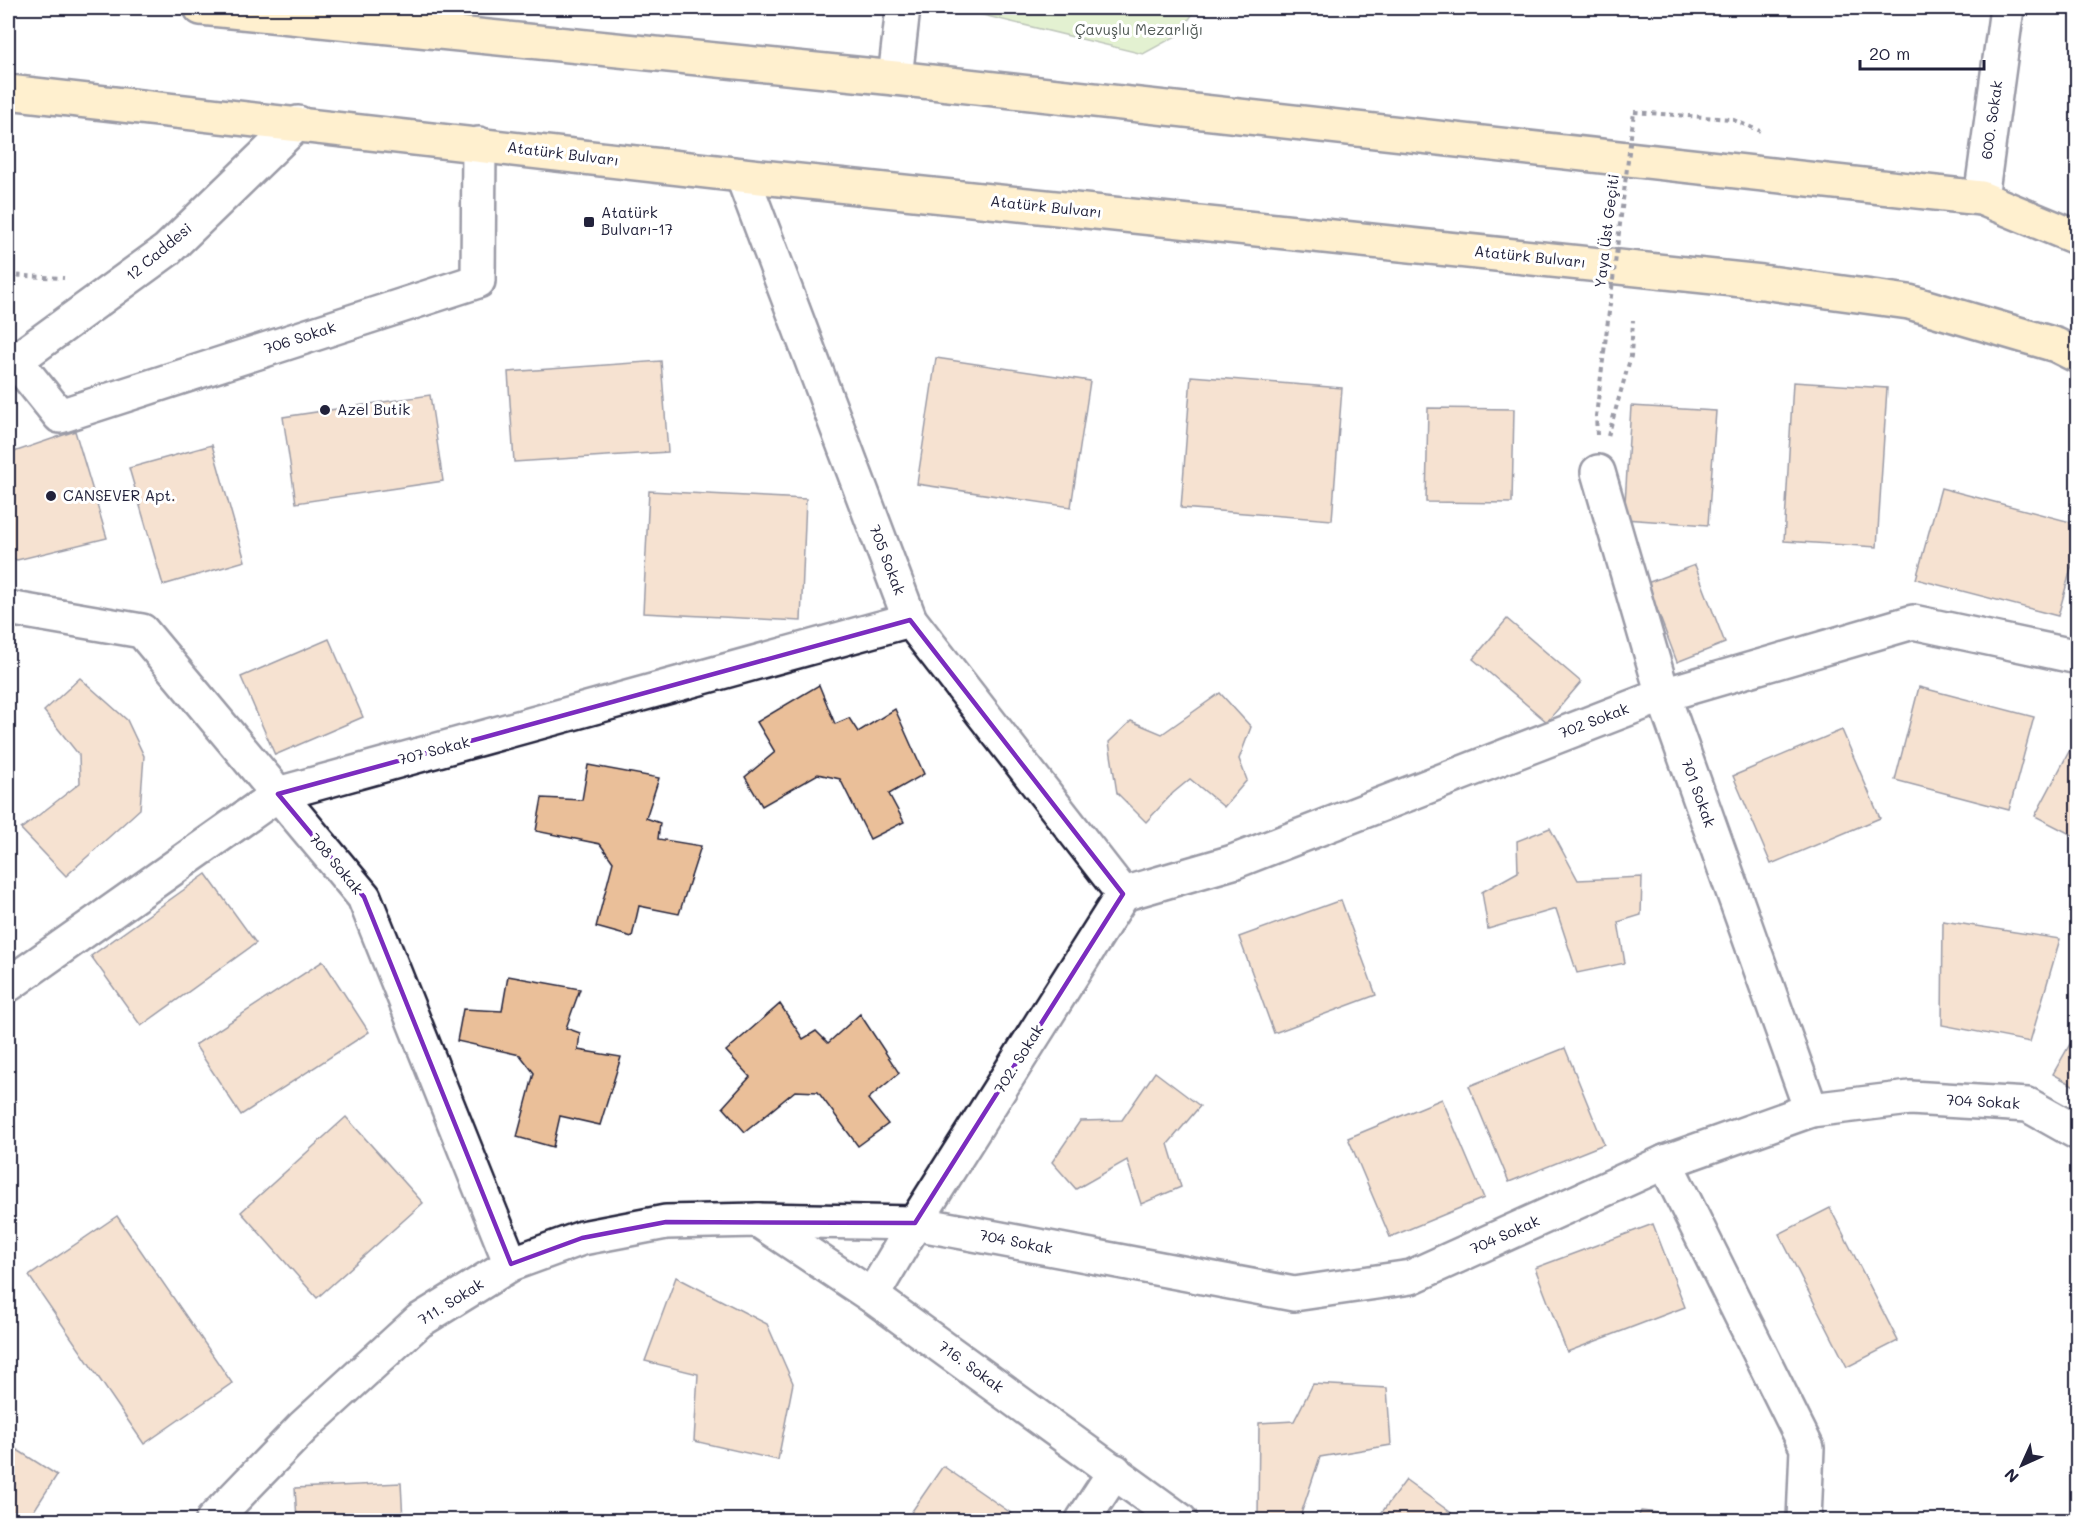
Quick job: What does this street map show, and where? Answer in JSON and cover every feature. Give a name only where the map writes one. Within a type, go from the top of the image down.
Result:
[{"type":"main road","points":[[201,8],[247,10],[895,78],[1981,198],[2078,238]]},
{"type":"main road","name":"Atatürk Bulvarı","points":[[8,92],[742,175],[1762,282],[1920,305],[2056,345],[2078,356]]},
{"type":"street","points":[[895,78],[903,8]]},
{"type":"street","name":"600. Sokak","points":[[1981,198],[2007,8]]},
{"type":"street","name":"12 Caddesi","points":[[11,363],[166,250],[298,123]]},
{"type":"street","name":"706 Sokak","points":[[11,363],[60,416],[478,281],[479,144]]},
{"type":"street","name":"705 Sokak","points":[[742,175],[910,620],[1123,894]]},
{"type":"street","name":"701 Sokak","points":[[1598,472],[1663,695],[1811,1110]]},
{"type":"street","name":"708 Sokak","points":[[8,608],[142,631],[364,897],[511,1264]]},
{"type":"street","name":"707 Sokak","points":[[8,984],[278,794],[910,620]]},
{"type":"street","name":"702 Sokak","points":[[1123,894],[1233,862],[1663,695],[1913,622],[2078,657]]},
{"type":"street","name":"702. Sokak","points":[[872,1296],[915,1223],[1123,894]]},
{"type":"street","name":"704 Sokak","points":[[758,1220],[915,1223],[1294,1294],[1411,1277],[1665,1162],[1811,1110],[1910,1098],[2028,1105],[2078,1133]]},
{"type":"street","points":[[1665,1162],[1807,1448],[1804,1521]]},
{"type":"street","name":"711. Sokak","points":[[213,1521],[303,1427],[418,1321],[511,1264],[582,1238],[666,1222],[758,1220]]},
{"type":"street","name":"716. Sokak","points":[[758,1220],[872,1296],[1114,1471],[1179,1521]]},
{"type":"street","points":[[1083,1521],[1114,1471]]},
{"type":"path","name":"Yaya Üst Geçiti","points":[[1598,472],[1596,416],[1634,112],[1731,119],[1760,131]]},
{"type":"path","points":[[1598,472],[1631,356],[1633,320]]},
{"type":"highlighted area","points":[[910,620],[1123,894],[915,1223],[666,1222],[582,1238],[511,1264],[364,897],[278,794]]},
{"type":"green space","name":"Çavuşlu Mezarlığı","points":[[954,8],[1197,8],[1178,35],[1143,54]]},
{"type":"building","points":[[936,358],[1090,381],[1071,507],[917,484]]},
{"type":"building","points":[[661,361],[668,452],[514,462],[508,372]]},
{"type":"building","points":[[1191,376],[1342,388],[1332,520],[1181,508]]},
{"type":"building","points":[[1793,382],[1887,388],[1877,547],[1784,541]]},
{"type":"building","points":[[430,395],[443,481],[296,503],[283,417]]},
{"type":"building","points":[[1631,406],[1716,411],[1708,525],[1624,519]]},
{"type":"building","points":[[1428,408],[1514,409],[1512,503],[1426,502]]},
{"type":"building","name":"CANSEVER Apt.","points":[[75,431],[107,538],[17,560],[8,557],[8,454]]},
{"type":"building","points":[[212,445],[245,561],[163,585],[129,468]]},
{"type":"building","points":[[1941,488],[2078,524],[2078,543],[2058,616],[1916,579]]},
{"type":"building","points":[[649,491],[806,499],[801,621],[643,613]]},
{"type":"building","points":[[1695,565],[1725,643],[1677,662],[1647,583]]},
{"type":"building","points":[[1507,619],[1581,682],[1547,722],[1473,659]]},
{"type":"building","points":[[329,639],[363,717],[275,755],[241,677]]},
{"type":"building","points":[[80,678],[127,720],[144,756],[140,809],[66,876],[21,829],[80,783],[79,755],[44,711]]},
{"type":"building","points":[[819,685],[835,724],[849,718],[858,732],[895,709],[924,774],[889,794],[904,822],[870,839],[840,779],[818,774],[762,806],[745,777],[775,752],[757,722]]},
{"type":"building","points":[[1919,687],[2034,717],[2009,810],[1895,780]]},
{"type":"building","points":[[1220,693],[1251,727],[1239,759],[1247,780],[1224,807],[1190,779],[1173,793],[1146,822],[1117,793],[1109,742],[1131,721],[1162,734]]},
{"type":"building","points":[[1842,730],[1880,818],[1771,864],[1733,776]]},
{"type":"building","points":[[2073,744],[2078,746],[2078,838],[2035,816]]},
{"type":"building","points":[[588,765],[659,778],[646,818],[660,823],[658,839],[701,846],[679,914],[639,906],[632,937],[596,927],[613,862],[600,844],[536,831],[542,798],[582,800]]},
{"type":"building","points":[[1550,828],[1578,880],[1642,877],[1641,915],[1618,922],[1625,963],[1577,973],[1556,909],[1488,929],[1482,892],[1518,872],[1517,841]]},
{"type":"building","points":[[206,874],[256,943],[141,1026],[91,956]]},
{"type":"building","points":[[1341,900],[1376,995],[1274,1033],[1239,937]]},
{"type":"building","points":[[1943,921],[2060,939],[2030,1042],[1942,1025]]},
{"type":"building","points":[[323,961],[369,1032],[241,1115],[195,1045]]},
{"type":"building","points":[[508,976],[580,989],[566,1028],[580,1033],[578,1050],[621,1057],[600,1125],[560,1116],[553,1147],[517,1137],[534,1073],[520,1055],[457,1041],[463,1009],[502,1011]]},
{"type":"building","points":[[780,1004],[803,1039],[816,1031],[828,1043],[860,1014],[899,1073],[868,1099],[888,1124],[858,1146],[818,1092],[795,1091],[745,1132],[723,1107],[750,1077],[726,1051]]},
{"type":"building","points":[[2078,1030],[2078,1088],[2053,1074]]},
{"type":"building","points":[[1565,1048],[1604,1144],[1509,1182],[1469,1086]]},
{"type":"building","points":[[1155,1072],[1200,1106],[1168,1144],[1181,1187],[1141,1204],[1127,1160],[1076,1189],[1052,1162],[1080,1121],[1122,1120]]},
{"type":"building","points":[[1442,1099],[1484,1198],[1390,1237],[1348,1138]]},
{"type":"building","points":[[346,1117],[423,1203],[317,1298],[241,1212]]},
{"type":"building","points":[[1830,1208],[1898,1341],[1847,1367],[1779,1234]]},
{"type":"building","points":[[117,1216],[232,1383],[144,1444],[29,1276]]},
{"type":"building","points":[[1653,1224],[1685,1307],[1567,1352],[1535,1268]]},
{"type":"building","points":[[676,1277],[767,1324],[793,1383],[778,1460],[694,1441],[698,1374],[645,1361]]},
{"type":"building","points":[[1313,1384],[1387,1388],[1391,1445],[1320,1457],[1299,1520],[1258,1518],[1259,1423],[1294,1421]]},
{"type":"building","points":[[8,1444],[57,1475],[28,1520],[8,1520]]},
{"type":"building","points":[[943,1466],[1021,1520],[906,1520]]},
{"type":"building","points":[[1406,1480],[1461,1520],[1376,1520]]},
{"type":"building","points":[[401,1483],[403,1520],[297,1520],[295,1488]]},
{"type":"building","points":[[1641,1511],[1692,1517],[1693,1520],[1637,1520]]},
{"type":"place","name":"Atatürk Bulvarı-17","points":[[589,222]]},
{"type":"place","name":"Azel Butik","points":[[325,410]]},
{"type":"place","name":"CANSEVER Apt.","points":[[51,496]]}]
